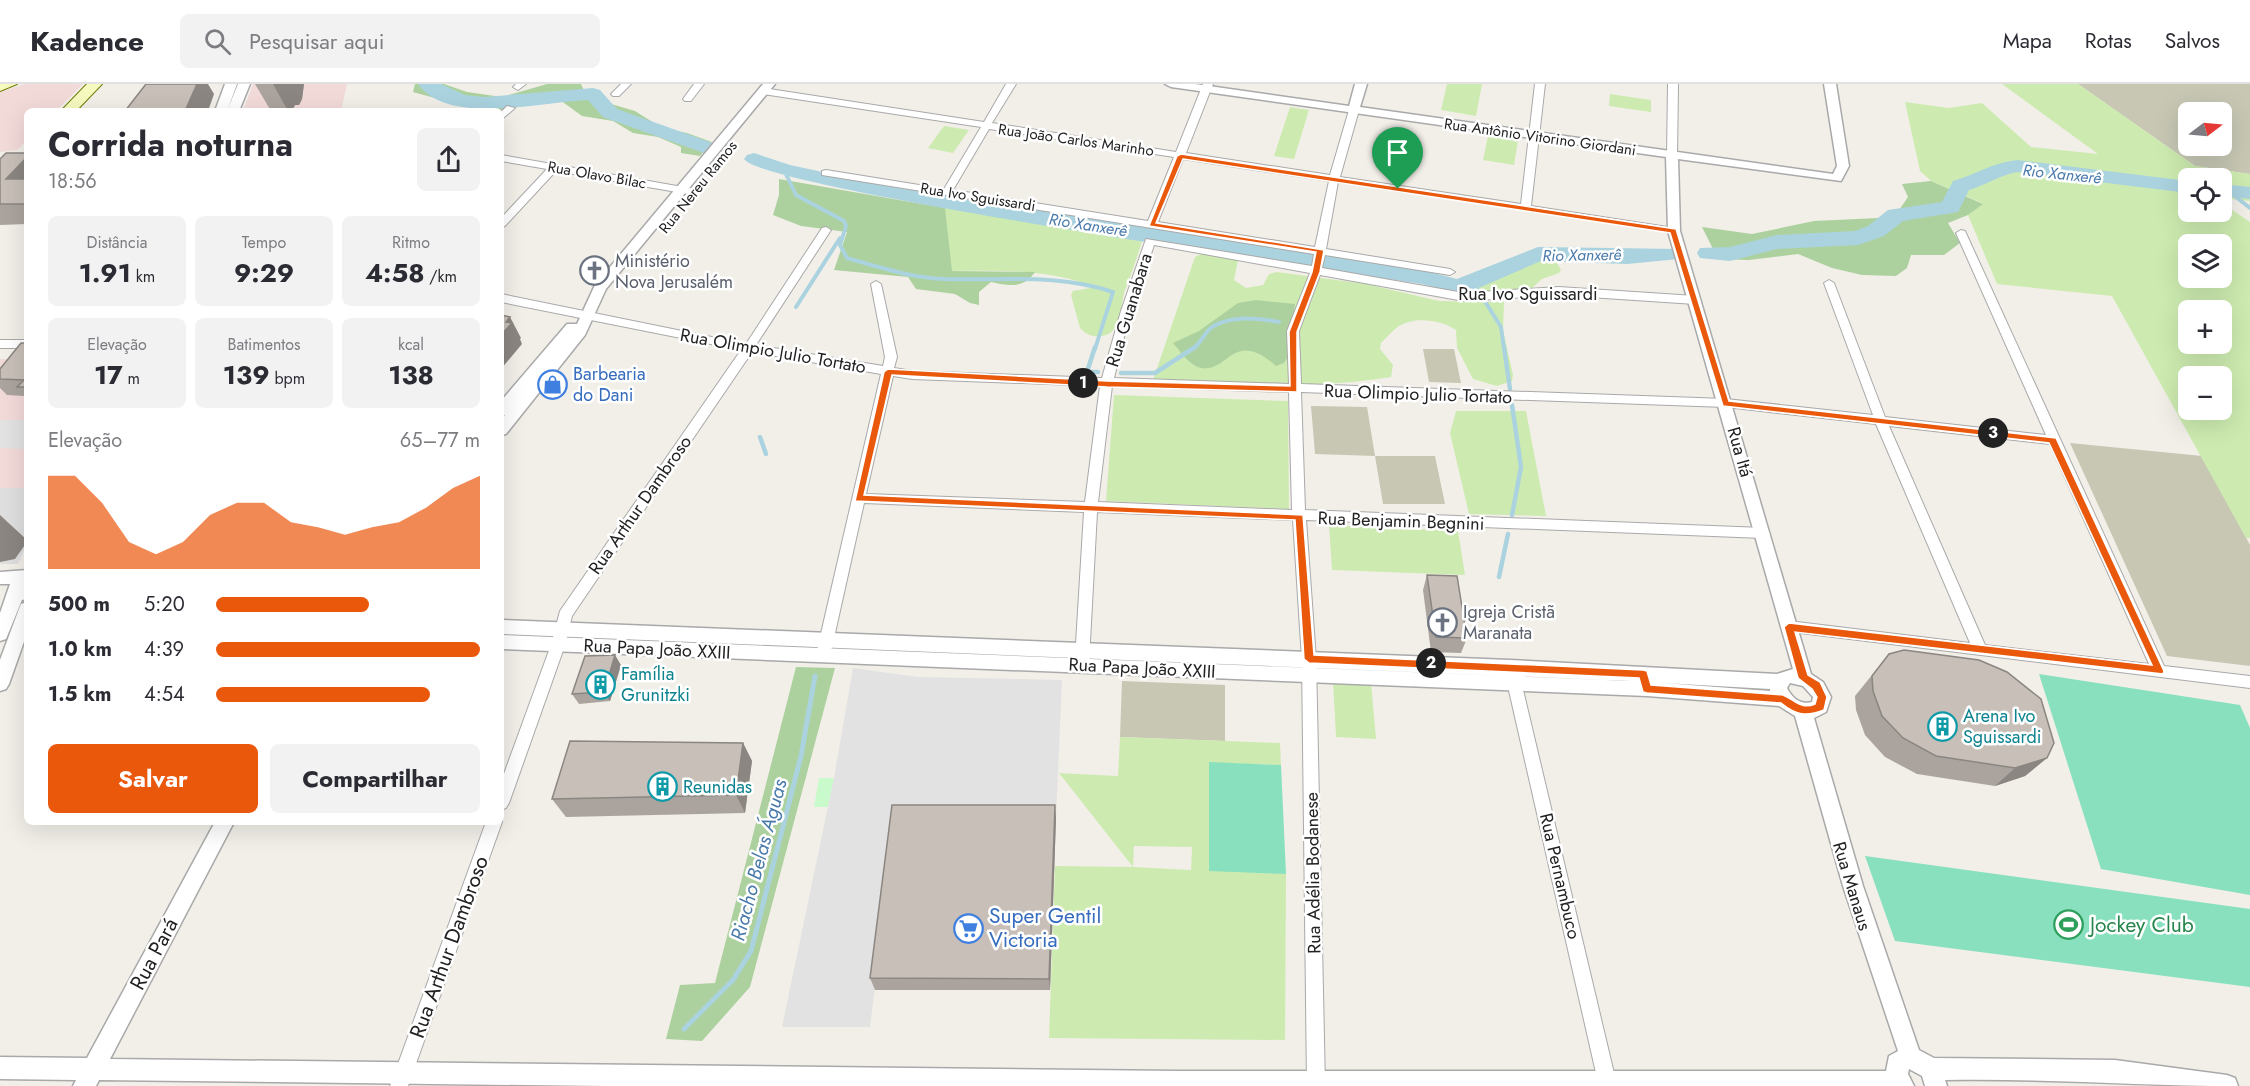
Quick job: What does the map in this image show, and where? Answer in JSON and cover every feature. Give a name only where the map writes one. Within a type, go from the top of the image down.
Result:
[{"type":"main road","points":[[0,87],[10,84]]},
{"type":"main road","points":[[71,108],[95,84]]},
{"type":"street","points":[[222,108],[231,84]]},
{"type":"street","points":[[234,108],[243,84]]},
{"type":"street","points":[[616,94],[626,84]]},
{"type":"street","points":[[688,99],[699,84]]},
{"type":"street","points":[[947,192],[1011,84]]},
{"type":"street","name":"Rua Antônio Vitorino Giordani","points":[[1171,84],[1207,86],[1535,137],[1837,178],[1843,166],[1830,84]]},
{"type":"street","points":[[1354,110],[1361,84]]},
{"type":"street","points":[[1526,209],[1540,84]]},
{"type":"street","name":"Rua Itá","points":[[1673,84],[1674,231],[1804,678]]},
{"type":"street","points":[[1152,225],[1207,86]]},
{"type":"street","name":"Rua João Carlos Marinho","points":[[772,88],[985,127],[1674,231]]},
{"type":"street","name":"Rua Nereu Ramos","points":[[504,408],[580,332],[588,315],[632,258],[772,88]]},
{"type":"street","points":[[504,114],[510,108]]},
{"type":"street","name":"Rua Adélia Bodanese","points":[[1316,1083],[1309,668],[1299,517],[1293,332],[1318,261],[1334,179],[1354,110]]},
{"type":"street","name":"Rua Olavo Bilac","points":[[504,159],[688,191]]},
{"type":"street","points":[[504,221],[554,168]]},
{"type":"street","name":"Rua Ivo Sguissardi","points":[[826,173],[1152,225],[1318,261],[1464,297],[1559,291],[1695,300]]},
{"type":"street","name":"Rua Arthur Dambroso","points":[[504,794],[565,615],[826,230]]},
{"type":"street","points":[[1961,233],[2159,671]]},
{"type":"street","name":"Rua Ivo Sguissardi","points":[[1150,241],[1318,261],[1450,273]]},
{"type":"street","name":"Rua Guanabara","points":[[1082,657],[1091,509],[1107,384],[1117,341],[1150,241]]},
{"type":"street","points":[[1830,283],[1881,421],[1980,649]]},
{"type":"street","points":[[825,648],[891,357],[876,284]]},
{"type":"street","name":"Rua Olimpio Julio Tortato","points":[[504,299],[748,348],[888,372],[1107,384],[1726,404],[2053,440]]},
{"type":"street","points":[[0,344],[24,344]]},
{"type":"street","name":"Rua Nereu Ramos","points":[[504,426],[541,372]]},
{"type":"street","name":"Rua Benjamin Begnini","points":[[858,498],[1763,534]]},
{"type":"street","points":[[0,578],[18,586],[6,635],[0,683]]},
{"type":"street","points":[[6,635],[24,613]]},
{"type":"street","points":[[1789,627],[2250,682]]},
{"type":"street","name":"Rua Papa João XXIII","points":[[504,628],[559,637]]},
{"type":"street","name":"Rua Papa João XXIII","points":[[504,642],[559,637],[1082,657],[1513,675],[1782,691]]},
{"type":"street","name":"Rua Pernambuco","points":[[1513,675],[1607,1083]]},
{"type":"street","points":[[1789,676],[1804,678],[1816,686],[1822,697],[1820,706],[1816,710],[1803,711],[1782,691],[1789,676]]},
{"type":"street","name":"Rua Manaus","points":[[1803,711],[1828,809],[1853,891],[1926,1071]]},
{"type":"street","name":"Rua Pará","points":[[88,1078],[223,825]]},
{"type":"street","name":"Rua Arthur Dambroso","points":[[402,1079],[493,825]]},
{"type":"street","points":[[0,1068],[88,1078],[1049,1083],[1902,1084],[1897,1064],[1905,1058],[1926,1071],[2014,1068],[2115,1071],[2227,1086]]},
{"type":"shaded area","points":[[25,84],[83,84],[59,108],[24,108],[24,144],[17,150],[0,152],[0,92]]},
{"type":"shaded area","points":[[253,84],[347,84],[342,108],[244,108]]},
{"type":"shaded area","points":[[2078,84],[2250,84],[2250,174],[2232,171],[2232,168],[2195,166],[2181,156],[2232,156],[2232,102],[2178,102],[2178,154]]},
{"type":"shaded area","points":[[1423,349],[1454,349],[1461,383],[1429,382]]},
{"type":"shaded area","points":[[0,359],[24,359],[24,488],[0,488]]},
{"type":"shaded area","points":[[1311,406],[1367,407],[1375,456],[1315,454]]},
{"type":"shaded area","points":[[0,420],[24,420],[24,449],[0,448]]},
{"type":"shaded area","points":[[2070,443],[2202,456],[2250,545],[2250,666],[2167,656]]},
{"type":"shaded area","points":[[1375,456],[1435,456],[1445,504],[1383,504]]},
{"type":"shaded area","points":[[0,488],[24,488],[24,551],[18,564],[0,564]]},
{"type":"shaded area","points":[[853,668],[918,677],[1062,680],[1056,818],[896,819],[870,1027],[782,1027],[834,778]]},
{"type":"shaded area","points":[[1122,681],[1225,685],[1225,741],[1120,737]]},
{"type":"green space","points":[[415,84],[444,84],[467,92],[502,97],[547,84],[581,84],[587,97],[635,111],[662,128],[687,133],[712,142],[700,156],[681,153],[681,147],[658,137],[633,133],[613,121],[582,116],[560,100],[504,109],[453,103],[413,92]]},
{"type":"green space","points":[[1447,84],[1482,84],[1476,116],[1441,110]]},
{"type":"green space","points":[[2002,84],[2078,84],[2178,156],[2195,166],[2209,168],[2178,168],[2178,222],[2232,222],[2232,210],[2250,222],[2250,538],[2246,538],[2181,420],[2232,420],[2232,366],[2178,366],[2178,415],[2112,296],[1997,284],[1968,215],[1982,203],[1931,181],[1920,171],[1905,102],[1949,108],[1982,103],[2031,147],[2098,154]]},
{"type":"green space","points":[[1610,94],[1651,100],[1651,112],[1609,106]]},
{"type":"green space","points":[[1290,107],[1309,110],[1294,159],[1274,156]]},
{"type":"green space","points":[[944,126],[969,130],[953,153],[928,148]]},
{"type":"green space","points":[[1488,136],[1518,141],[1514,165],[1483,160]]},
{"type":"green space","points":[[2232,171],[2250,174],[2250,201],[2232,199]]},
{"type":"green space","points":[[779,179],[945,208],[952,271],[1035,272],[1021,284],[1004,285],[991,282],[979,292],[979,305],[970,303],[955,294],[916,289],[908,277],[834,270],[847,232],[801,226],[773,215],[779,195]]},
{"type":"green space","points":[[1931,181],[1983,204],[1968,215],[1948,223],[1960,243],[1944,255],[1911,255],[1907,268],[1896,276],[1862,275],[1832,268],[1798,254],[1749,260],[1718,259],[1702,227],[1752,234],[1814,221],[1878,218],[1899,210],[1908,197],[1902,184]]},
{"type":"green space","points":[[945,208],[1143,237],[1125,290],[1117,325],[1108,334],[1101,336],[1087,334],[1080,328],[1071,295],[1073,291],[1091,288],[1089,285],[1037,273],[947,271]]},
{"type":"green space","points":[[1204,253],[1238,260],[1234,280],[1246,288],[1263,285],[1269,274],[1277,272],[1366,284],[1439,301],[1504,302],[1503,330],[1513,375],[1512,381],[1497,386],[1473,379],[1457,348],[1456,330],[1428,320],[1405,323],[1381,343],[1380,349],[1393,365],[1391,377],[1302,384],[1153,380],[1195,257]]},
{"type":"green space","points":[[1544,258],[1556,261],[1561,270],[1559,273],[1542,279],[1532,288],[1465,293],[1529,261]]},
{"type":"green space","points":[[1256,300],[1295,304],[1288,357],[1284,363],[1276,366],[1262,355],[1241,351],[1210,368],[1201,368],[1189,361],[1173,343],[1199,331],[1238,303]]},
{"type":"green space","points":[[1114,395],[1288,401],[1289,509],[1106,501]]},
{"type":"green space","points":[[1456,411],[1526,411],[1546,516],[1469,514],[1450,433]]},
{"type":"green space","points":[[1329,525],[1458,531],[1465,575],[1332,570]]},
{"type":"green space","points":[[796,667],[835,668],[750,987],[702,1041],[666,1039],[680,985],[715,983]]},
{"type":"green space","points":[[2039,674],[2240,705],[2250,728],[2250,895],[2101,869]]},
{"type":"green space","points":[[1333,681],[1371,683],[1376,739],[1336,737]]},
{"type":"green space","points":[[1120,737],[1280,743],[1281,765],[1209,763],[1209,870],[1286,874],[1285,1040],[1049,1038],[1055,866],[1133,867],[1059,773],[1118,776]],"holes":[[[1134,846],[1192,847],[1191,870],[1133,867]]]},
{"type":"green space","points":[[1209,762],[1281,765],[1286,874],[1209,871]]},
{"type":"green space","points":[[819,778],[834,778],[828,807],[814,807]]},
{"type":"green space","name":"Jockey Club","points":[[1865,856],[2250,909],[2250,987],[1895,941]]},
{"type":"building","points":[[146,84],[197,84],[186,108],[127,108]]},
{"type":"building","points":[[6,153],[24,153],[24,160],[6,179],[24,179],[24,204],[0,204],[0,159]]},
{"type":"building","points":[[504,316],[510,317],[506,322],[512,323],[504,332]]},
{"type":"building","points":[[21,343],[24,343],[24,380],[0,379],[0,369]]},
{"type":"building","points":[[24,380],[24,387],[17,387]]},
{"type":"building","points":[[1427,575],[1457,576],[1467,638],[1436,637]]},
{"type":"building","name":"Arena Ivo Sguissardi","points":[[1904,650],[1979,660],[2007,672],[2041,699],[2054,743],[2047,758],[2015,768],[1936,756],[1903,738],[1882,716],[1873,691],[1872,676],[1889,654]]},
{"type":"building","points":[[615,655],[604,692],[572,694],[585,656]]},
{"type":"building","name":"Reunidas","points":[[570,741],[743,743],[736,795],[552,799]]},
{"type":"building","name":"Super Gentil Victoria","points":[[892,805],[1055,805],[1049,979],[870,978]]},
{"type":"waterway","name":"Rio Xanxerê","points":[[428,84],[444,95],[463,101],[485,103],[593,94],[610,113],[711,149]]},
{"type":"waterway","name":"Rio Xanxerê","points":[[754,159],[784,170],[892,193],[1422,277],[1457,286],[1473,282],[1538,254],[1627,257],[1671,254]]},
{"type":"waterway","name":"Rio Xanxerê","points":[[1708,253],[1730,254],[1777,242],[1858,238],[1876,231],[1896,215],[1950,207],[1961,186],[1985,178],[1997,169],[2017,166],[2178,186]]},
{"type":"waterway","points":[[784,170],[796,195],[844,221],[846,226],[840,245],[847,258],[920,277],[1051,280],[1092,286],[1113,292],[1095,349]]},
{"type":"waterway","name":"Rio Xanxerê","points":[[2232,191],[2250,193]]},
{"type":"waterway","points":[[2232,194],[2250,208]]},
{"type":"waterway","name":"Riacho Belas Águas","points":[[796,307],[840,238]]},
{"type":"waterway","points":[[1473,282],[1477,289]]},
{"type":"waterway","points":[[1486,303],[1501,327],[1504,349]]},
{"type":"waterway","points":[[1195,347],[1212,327],[1220,323],[1236,319],[1279,322]]},
{"type":"waterway","points":[[1095,347],[1087,372],[1098,372]]},
{"type":"waterway","points":[[1121,373],[1155,373],[1195,347]]},
{"type":"waterway","points":[[1504,347],[1510,389]]},
{"type":"waterway","points":[[1512,405],[1521,467],[1512,515]]},
{"type":"waterway","name":"Riacho Belas Águas","points":[[760,437],[766,454]]},
{"type":"waterway","points":[[1499,577],[1508,534]]},
{"type":"waterway","name":"Riacho Belas Águas","points":[[684,1029],[733,980],[751,951],[801,756],[815,676]]},
{"type":"place","name":"Ministério Nova Jerusalém","points":[[594,271]]},
{"type":"place","name":"Barbearia do Dani","points":[[552,384]]},
{"type":"place","name":"Igreja Cristã Maranata","points":[[1442,622]]},
{"type":"place","name":"Família Grunitzki","points":[[600,684]]},
{"type":"place","name":"Arena Ivo Sguissardi","points":[[1942,726]]},
{"type":"place","name":"Reunidas","points":[[662,787]]},
{"type":"place","name":"Jockey Club","points":[[2069,925]]},
{"type":"place","name":"Super Gentil Victoria","points":[[968,928]]},
{"type":"route","points":[[1181,156],[1398,189],[1674,231],[1726,404],[2053,440],[2159,671],[1789,627],[1804,678],[1816,686],[1822,697],[1822,702],[1816,710],[1803,711],[1795,709],[1783,699],[1647,689],[1643,674],[1309,659],[1299,517],[858,498],[888,372],[1107,384],[1294,390],[1293,332],[1316,272],[1320,250],[1152,225],[1181,156]]}]
